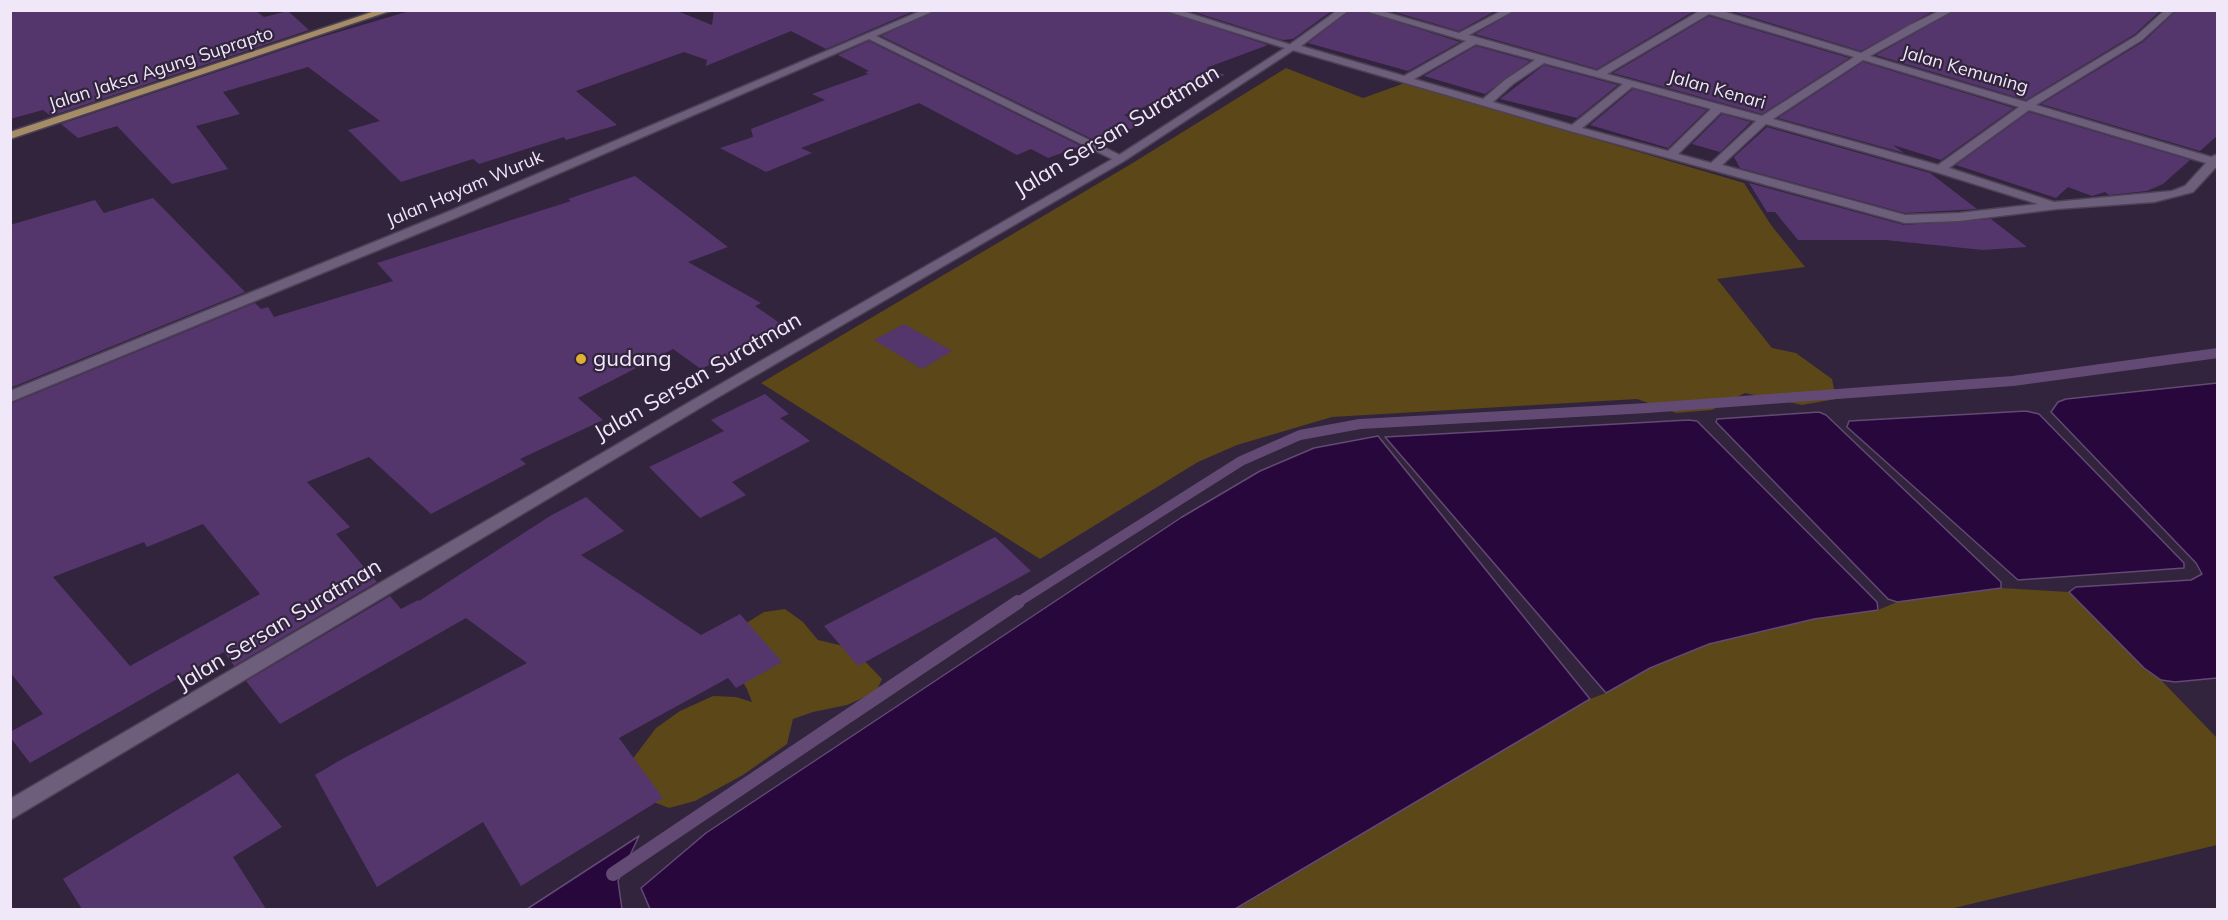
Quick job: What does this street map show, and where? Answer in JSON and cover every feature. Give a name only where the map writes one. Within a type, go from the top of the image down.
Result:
[{"type":"main road","name":"Jalan Jaksa Agung Suprapto","points":[[10,136],[389,10]]},
{"type":"street","name":"Jalan Hayam Wuruk","points":[[10,397],[454,214],[932,10]]},
{"type":"street","points":[[1167,10],[1574,129],[1905,219],[1959,217],[2057,205],[2175,195],[2189,189],[2216,160]]},
{"type":"street","name":"Jalan Sersan Suratman","points":[[10,811],[710,396],[1120,159],[1293,47],[1345,10]]},
{"type":"street","name":"Jalan Kenari","points":[[1366,10],[1940,169],[2057,205]]},
{"type":"street","points":[[1460,36],[1511,10]]},
{"type":"street","points":[[1713,167],[1764,120],[1861,57],[1913,27],[1950,10]]},
{"type":"street","points":[[1940,169],[2029,105],[2139,38],[2171,10]]},
{"type":"street","points":[[1599,74],[1708,11]]},
{"type":"street","name":"Jalan Kemuning","points":[[1708,11],[2216,160]]},
{"type":"street","points":[[872,37],[1120,159]]},
{"type":"street","points":[[1405,80],[1475,40]]},
{"type":"street","points":[[1485,103],[1509,82],[1543,59]]},
{"type":"street","points":[[1574,129],[1631,83]]},
{"type":"street","points":[[1670,155],[1719,107]]},
{"type":"shaded area","points":[[1286,68],[1363,98],[1405,83],[1744,183],[1771,225],[1805,267],[1717,279],[1772,348],[1796,353],[1832,379],[1836,399],[1802,405],[1745,393],[1712,410],[1676,413],[1637,399],[1332,417],[1237,445],[1198,462],[1040,559],[761,383],[1131,164]]},
{"type":"shaded area","points":[[2217,383],[2217,678],[2175,682],[2161,680],[2144,668],[2069,592],[2076,587],[2191,580],[2202,574],[2196,563],[2051,412],[2058,402],[2066,399]]},
{"type":"shaded area","points":[[2026,411],[2039,414],[2184,563],[2184,568],[2018,580],[1847,427],[1849,421]]},
{"type":"shaded area","points":[[1819,412],[1826,415],[2001,582],[2001,588],[1897,602],[1888,599],[1716,422],[1717,419]]},
{"type":"shaded area","points":[[1697,421],[1877,602],[1878,610],[1814,619],[1709,644],[1650,668],[1606,693],[1385,437]]},
{"type":"shaded area","points":[[1378,436],[1590,699],[1235,909],[650,909],[641,888],[706,833],[1182,517],[1260,471],[1314,448]]},
{"type":"shaded area","points":[[2001,588],[2069,592],[2144,668],[2161,680],[2217,738],[2217,845],[1950,909],[1235,910],[1590,699],[1606,693],[1650,668],[1709,644],[1814,619],[1878,610],[1897,602]]},
{"type":"shaded area","points":[[785,609],[803,622],[818,640],[852,648],[882,679],[876,692],[847,705],[793,719],[787,744],[743,775],[695,801],[669,808],[641,797],[625,769],[656,728],[680,711],[713,696],[736,697],[752,702],[747,689],[721,647],[735,630],[764,612]]},
{"type":"shaded area","points":[[639,836],[618,881],[622,909],[527,909]]},
{"type":"building","points":[[10,10],[255,10],[264,17],[288,11],[309,30],[51,116],[43,110],[10,119]]},
{"type":"building","points":[[413,10],[675,10],[712,25],[714,10],[916,10],[826,49],[791,31],[706,66],[707,60],[684,52],[576,91],[617,125],[566,140],[564,137],[479,164],[473,159],[401,182],[348,130],[380,121],[308,67],[223,92],[240,114],[196,126],[228,169],[172,184],[117,126],[78,138],[61,124],[318,38]]},
{"type":"building","points":[[938,10],[1161,10],[1268,45],[1206,68],[1225,75],[1124,115],[1142,125],[1096,141],[881,36]]},
{"type":"building","points":[[1188,10],[1333,10],[1293,39],[1282,40]]},
{"type":"building","points":[[1351,10],[1360,10],[1460,42],[1408,71],[1308,43]]},
{"type":"building","points":[[1388,10],[1497,10],[1459,31]]},
{"type":"building","points":[[1517,10],[1696,10],[1597,69],[1475,34]]},
{"type":"building","points":[[1728,10],[1935,10],[1861,51]]},
{"type":"building","points":[[1956,10],[2161,10],[2135,34],[2026,100],[1876,55]]},
{"type":"building","points":[[2177,10],[2217,10],[2217,136],[2200,151],[2041,104],[2143,42]]},
{"type":"building","points":[[1709,16],[1849,58],[1762,114],[1613,73]]},
{"type":"building","points":[[869,41],[1081,146],[1048,158],[1031,149],[1017,155],[919,103],[801,148],[812,153],[766,172],[720,148],[753,137],[751,129],[825,100],[812,94],[868,74],[865,72],[869,71],[838,55]]},
{"type":"building","points":[[1476,46],[1530,61],[1485,94],[1424,76]]},
{"type":"building","points":[[1863,62],[2014,108],[1941,160],[1893,145],[1904,153],[1778,118]]},
{"type":"building","points":[[1544,65],[1618,85],[1577,118],[1500,99]]},
{"type":"building","points":[[1633,89],[1707,110],[1668,148],[1590,125]]},
{"type":"building","points":[[2029,112],[2190,160],[2163,184],[2147,191],[2109,195],[2105,192],[2092,196],[2068,187],[2056,198],[1956,165]]},
{"type":"building","points":[[1722,114],[1751,122],[1720,152],[1692,144]]},
{"type":"building","points":[[1767,127],[1930,173],[1977,209],[1905,213],[1740,168],[1734,157]]},
{"type":"building","points":[[635,176],[728,247],[688,262],[761,303],[755,306],[787,328],[701,369],[673,349],[578,398],[603,420],[520,459],[526,464],[431,514],[369,457],[307,482],[350,527],[336,534],[377,582],[234,666],[224,652],[30,763],[10,737],[10,732],[43,714],[10,672],[10,404],[255,303],[261,309],[268,307],[274,317],[393,281],[377,263],[571,201],[568,199]],"holes":[[[203,524],[260,594],[130,666],[53,577],[144,542],[147,547]]]},
{"type":"building","points":[[1749,183],[1904,225],[1991,219],[2027,247],[1983,250],[1885,240],[1798,240],[1775,212],[1767,212]]},
{"type":"building","points":[[153,198],[245,292],[10,388],[10,225],[95,200],[104,213]]},
{"type":"building","points":[[904,324],[952,351],[922,369],[874,340]]},
{"type":"building","points":[[765,394],[789,414],[780,418],[810,441],[732,482],[746,495],[700,518],[649,467],[724,431],[711,420]]},
{"type":"building","points":[[586,497],[624,531],[581,555],[701,635],[740,614],[782,662],[736,688],[728,678],[619,738],[663,798],[521,886],[483,822],[377,887],[315,775],[527,663],[466,618],[280,724],[246,681],[390,596],[401,609],[419,601],[550,516]]},
{"type":"building","points":[[995,537],[1031,571],[858,666],[824,626]]},
{"type":"building","points":[[238,773],[282,827],[233,857],[266,909],[82,909],[63,879]]},
{"type":"waterway","points":[[1015,604],[1241,461],[1300,435],[1360,424],[1648,408],[2013,381],[2218,353],[2213,354]]},
{"type":"waterway","points":[[613,874],[1015,604]]},
{"type":"place","name":"gudang","points":[[581,359]]}]
